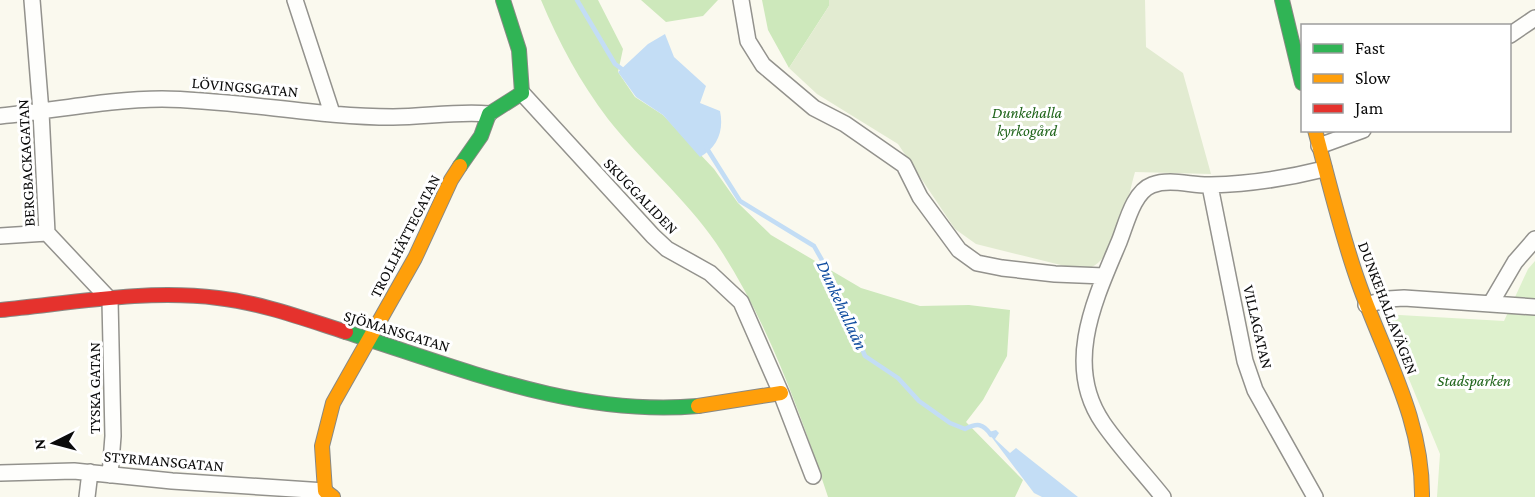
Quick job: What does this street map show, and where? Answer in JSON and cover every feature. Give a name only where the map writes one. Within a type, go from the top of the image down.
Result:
[{"type":"street","name":"BERGBACKAGATAN","points":[[32,0],[47,233],[110,300]]},
{"type":"street","points":[[295,0],[332,113]]},
{"type":"street","points":[[489,114],[522,93],[519,50],[503,0]]},
{"type":"street","points":[[741,0],[748,41],[763,65],[814,108],[845,124],[904,165],[920,197],[942,228],[959,250],[972,260],[985,265],[1032,272],[1104,276]]},
{"type":"street","points":[[1282,0],[1301,79]]},
{"type":"street","points":[[1511,34],[1535,18]]},
{"type":"street","name":"SKUGGALIDEN","points":[[522,93],[653,236],[667,249],[710,273],[741,302],[782,393],[813,476]]},
{"type":"street","name":"LÖVINGSGATAN","points":[[0,116],[41,112],[110,100],[162,99],[220,101],[393,117],[467,112],[489,114]]},
{"type":"street","name":"TROLLHÄTTEGATAN","points":[[329,494],[320,459],[325,423],[415,258],[452,180],[481,136],[489,114]]},
{"type":"street","points":[[1317,138],[1352,132]]},
{"type":"street","name":"DUNKEHALLAVÄGEN","points":[[1317,138],[1324,169],[1366,305],[1418,431],[1422,464],[1422,497]]},
{"type":"street","points":[[1163,497],[1102,421],[1085,387],[1082,356],[1104,276],[1143,190],[1154,184],[1210,186],[1324,169]]},
{"type":"street","name":"VILLAGATAN","points":[[1210,186],[1245,362],[1255,390],[1315,497]]},
{"type":"street","points":[[0,236],[47,233]]},
{"type":"street","points":[[1491,303],[1515,262],[1535,239]]},
{"type":"street","name":"SJÖMANSGATAN","points":[[0,310],[157,295],[219,298],[248,303],[552,396],[598,404],[665,409],[710,406],[782,393]]},
{"type":"street","points":[[1366,305],[1388,299],[1404,298],[1535,307]]},
{"type":"street","name":"TYSKA GATAN","points":[[110,300],[113,436],[110,475]]},
{"type":"street","points":[[87,497],[90,472]]},
{"type":"street","name":"STYRMANSGATAN","points":[[0,473],[90,472],[329,494]]},
{"type":"green space","points":[[541,0],[598,0],[623,49],[618,72],[635,97],[663,115],[714,169],[738,203],[771,235],[861,288],[920,306],[969,305],[1010,310],[1007,356],[983,400],[966,422],[1023,480],[1015,497],[828,497],[780,366],[751,302],[734,272],[704,227],[621,135],[588,91],[555,32]]},
{"type":"green space","points":[[641,0],[718,0],[703,16],[666,22]]},
{"type":"green space","points":[[762,0],[829,0],[829,6],[789,68],[768,30]]},
{"type":"green space","name":"Dunkehalla kyrkogård","points":[[829,0],[1145,0],[1146,47],[1183,73],[1211,174],[1135,172],[1124,215],[1111,245],[1103,258],[1093,266],[1081,270],[976,244],[955,229],[898,144],[817,94],[789,68],[829,6]]},
{"type":"green space","name":"Stadsparken","points":[[1535,261],[1535,497],[1437,497],[1440,454],[1382,314],[1504,321],[1528,269]]},
{"type":"water","points":[[665,34],[674,57],[706,86],[700,103],[720,111],[721,125],[718,137],[711,148],[700,157],[663,115],[636,97],[618,72],[648,44]]},
{"type":"water","points":[[996,430],[999,433],[995,439],[1010,453],[1016,448],[1078,497],[1042,497],[1034,493],[990,435],[989,432]]},
{"type":"waterway","name":"Dunkehallaån","points":[[577,0],[615,64],[626,72]]},
{"type":"waterway","name":"Dunkehallaån","points":[[706,147],[740,201],[814,246],[831,276],[865,356],[898,378],[919,401],[950,423],[965,429],[980,425],[991,435]]},
{"type":"traffic: fast","points":[[460,166],[481,136],[489,114],[522,93],[519,50],[503,0]]},
{"type":"traffic: fast","points":[[1282,0],[1301,79]]},
{"type":"traffic: fast","points":[[346,332],[475,374],[563,397],[608,404],[653,407],[698,406]]},
{"type":"traffic: slow","points":[[1316,132],[1353,265],[1409,414],[1421,468],[1422,497]]},
{"type":"traffic: slow","points":[[333,497],[325,491],[322,446],[333,403],[415,258],[451,180],[460,166]]},
{"type":"traffic: slow","points":[[698,406],[781,393]]},
{"type":"traffic: jam","points":[[0,310],[136,296],[191,296],[251,304],[346,332]]}]
